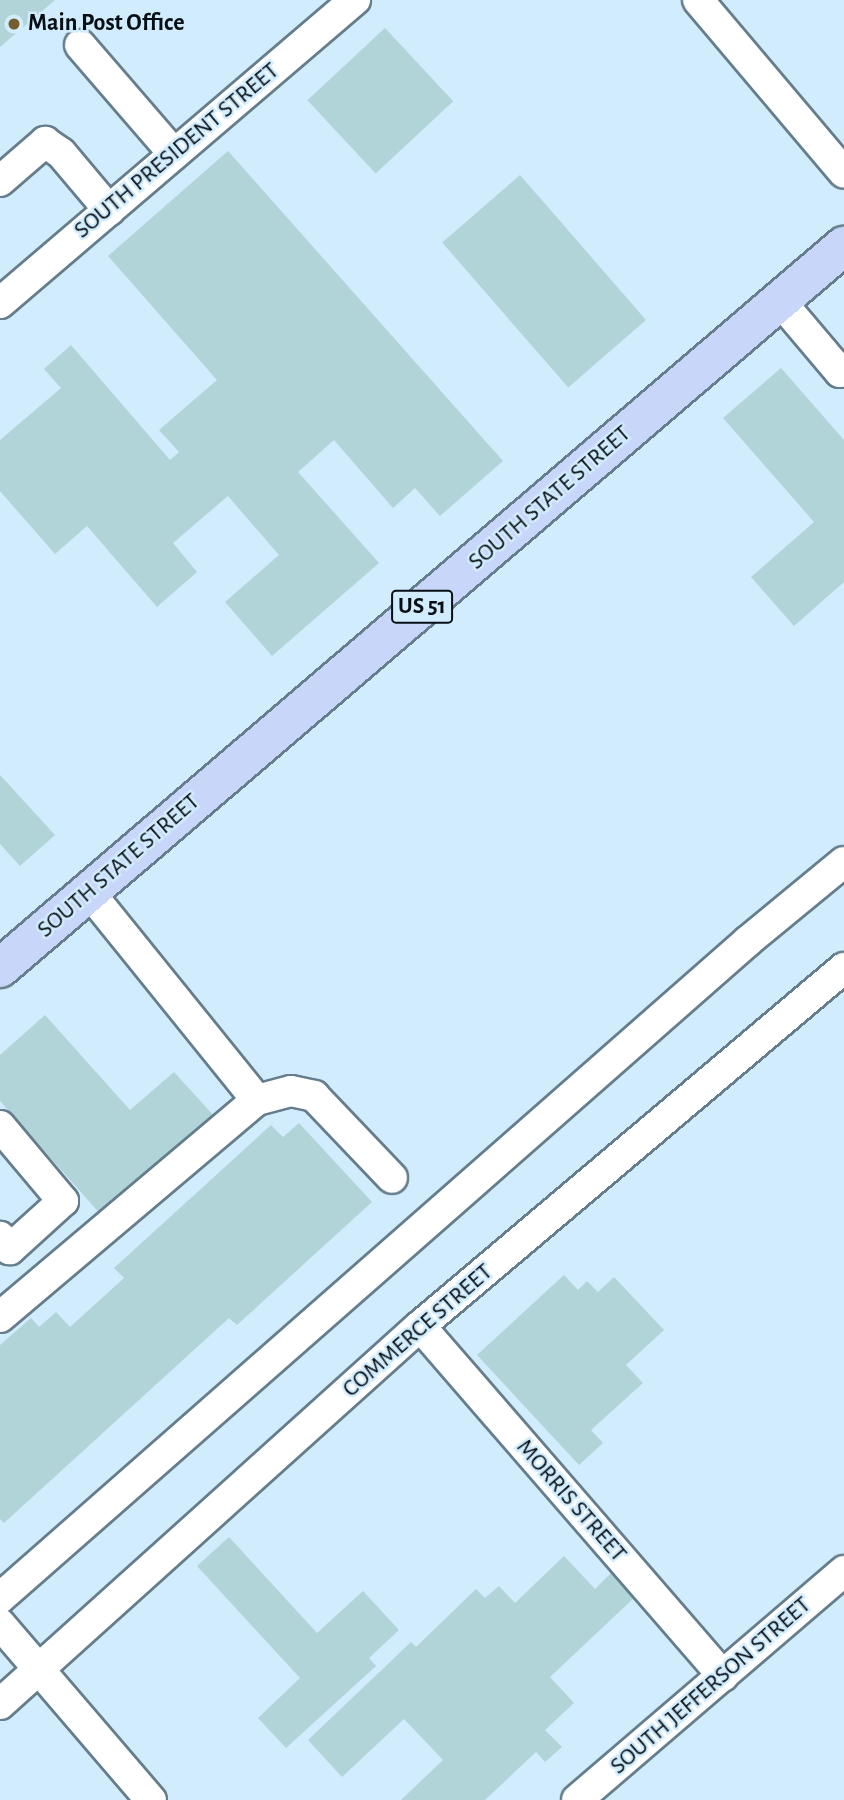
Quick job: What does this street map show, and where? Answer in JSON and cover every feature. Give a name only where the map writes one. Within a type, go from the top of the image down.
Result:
[{"type":"main road","name":"SOUTH STATE STREET","points":[[0,968],[780,301],[842,253]]},
{"type":"street","name":"SOUTH PRESIDENT STREET","points":[[0,303],[355,0]]},
{"type":"street","points":[[698,0],[844,173]]},
{"type":"street","points":[[80,45],[174,154]]},
{"type":"street","points":[[0,181],[38,147],[61,153],[103,215]]},
{"type":"street","points":[[780,301],[840,372],[844,368]]},
{"type":"street","points":[[0,1598],[748,941],[844,862]]},
{"type":"street","points":[[89,891],[257,1100]]},
{"type":"street","name":"COMMERCE STREET","points":[[0,1704],[420,1326],[844,968]]},
{"type":"street","points":[[0,1317],[257,1100],[290,1091],[314,1096],[392,1178]]},
{"type":"street","points":[[0,1126],[63,1201],[10,1249],[0,1237]]},
{"type":"street","name":"MORRIS STREET","points":[[420,1326],[723,1676]]},
{"type":"street","name":"SOUTH JEFFERSON STREET","points":[[578,1800],[844,1571]]},
{"type":"street","points":[[0,1624],[150,1800]]},
{"type":"building","name":"Main Post Office","points":[[0,0],[55,0],[0,47]]},
{"type":"building","points":[[385,28],[453,101],[376,173],[307,100]]},
{"type":"building","points":[[228,151],[503,461],[440,516],[415,488],[393,508],[334,440],[298,472],[379,563],[272,656],[225,602],[279,555],[228,496],[173,543],[197,572],[157,607],[87,526],[55,554],[0,491],[0,440],[61,388],[44,369],[71,345],[170,460],[179,452],[159,430],[217,380],[108,256]]},
{"type":"building","points":[[520,175],[646,320],[568,387],[442,243]]},
{"type":"building","points":[[781,368],[844,440],[844,582],[794,626],[751,577],[814,522],[723,418]]},
{"type":"building","points":[[0,775],[55,835],[20,866],[0,844]]},
{"type":"building","points":[[45,1015],[130,1110],[174,1072],[215,1117],[103,1217],[0,1101],[0,1055]]},
{"type":"building","points":[[299,1123],[372,1202],[237,1325],[229,1318],[4,1523],[0,1519],[0,1345],[31,1318],[39,1327],[56,1312],[70,1327],[124,1278],[114,1268],[271,1125],[283,1137]]},
{"type":"building","points":[[564,1275],[578,1290],[587,1281],[598,1292],[614,1277],[664,1330],[626,1365],[643,1383],[591,1430],[603,1443],[579,1465],[477,1355]]},
{"type":"building","points":[[229,1537],[317,1633],[363,1591],[399,1630],[369,1658],[376,1666],[286,1748],[258,1718],[300,1678],[197,1566]]},
{"type":"building","points":[[564,1556],[595,1589],[613,1571],[636,1596],[550,1677],[574,1703],[545,1730],[562,1747],[545,1762],[536,1752],[485,1800],[401,1800],[443,1760],[404,1719],[342,1777],[308,1740],[411,1642],[416,1647],[476,1589],[485,1598],[499,1586],[515,1603]]},
{"type":"place","name":"Main Post Office","points":[[14,24]]}]
